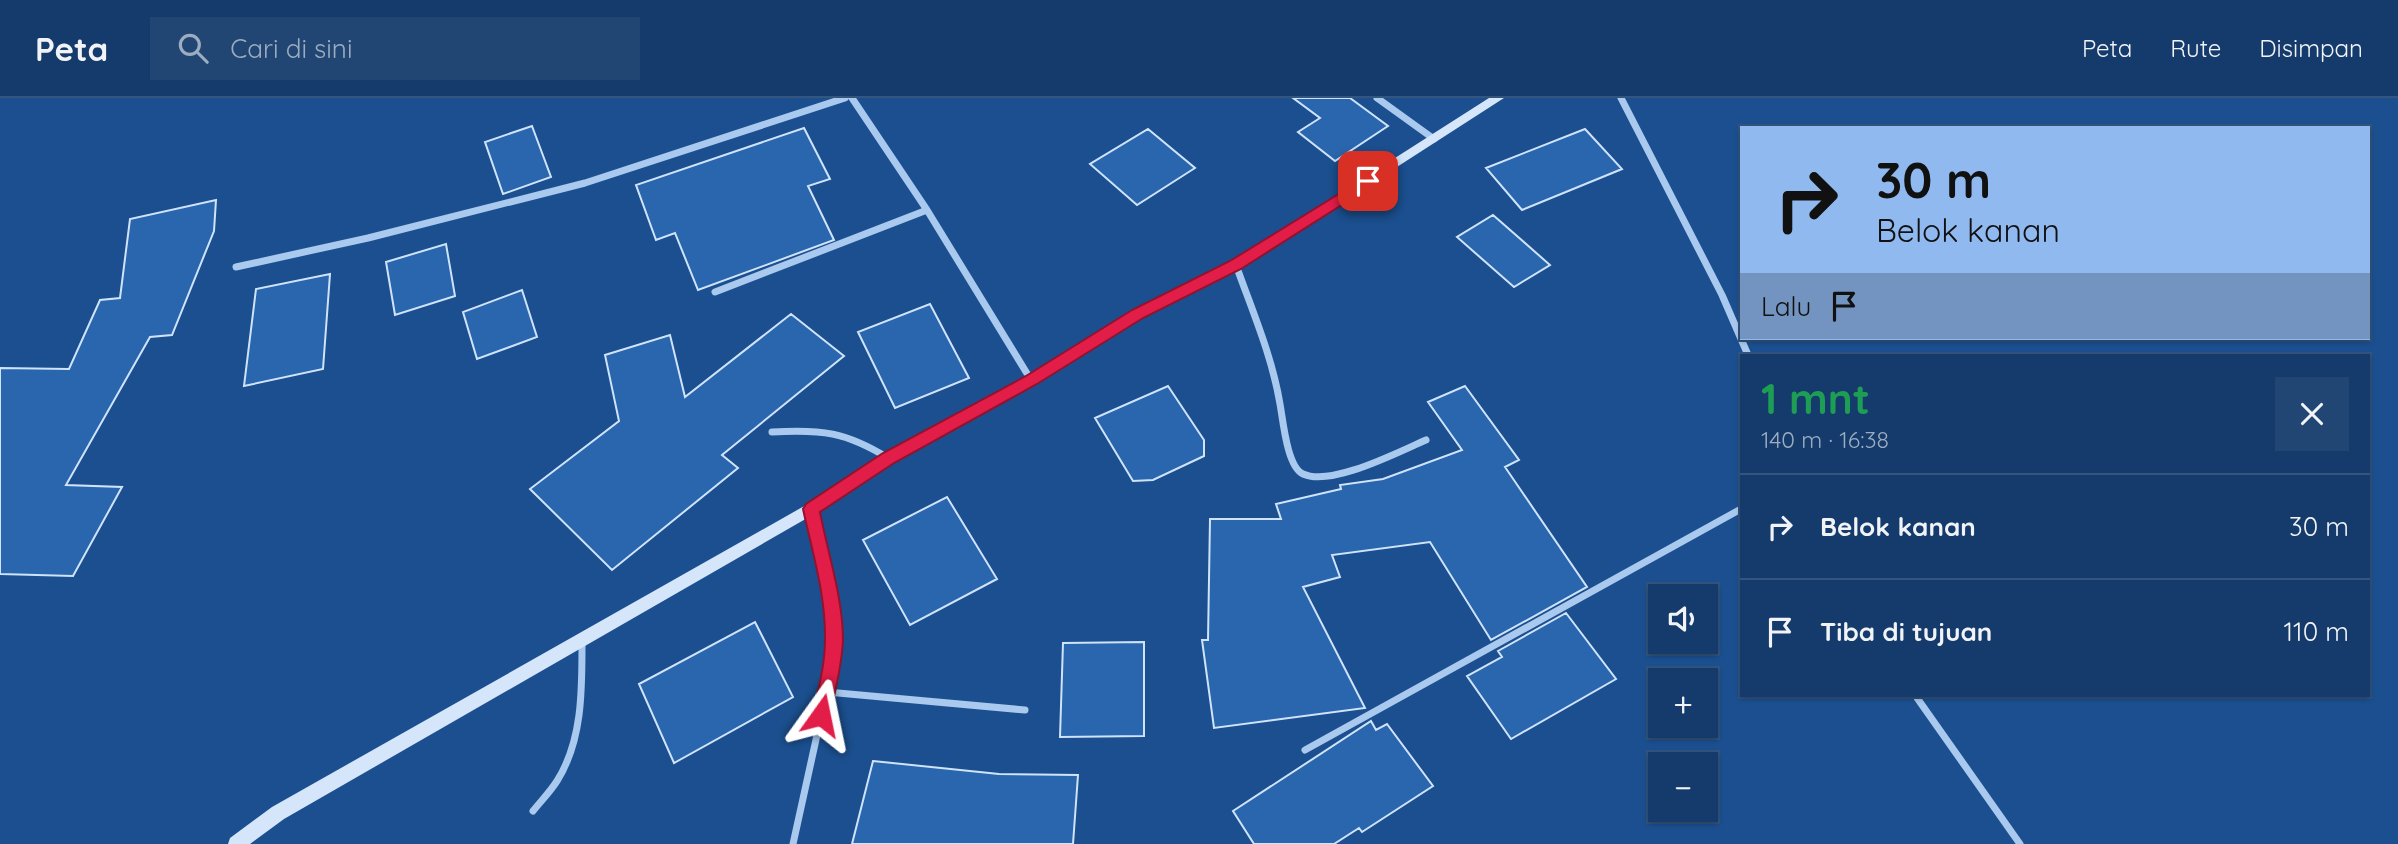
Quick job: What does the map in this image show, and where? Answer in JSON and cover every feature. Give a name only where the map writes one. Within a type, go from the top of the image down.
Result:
[{"type":"street","points":[[236,267],[368,238],[585,183],[845,98]]},
{"type":"street","points":[[852,98],[927,210],[1031,380]]},
{"type":"street","points":[[1377,98],[1434,139]]},
{"type":"street","points":[[236,844],[278,813],[811,509],[888,458],[1031,380],[1137,314],[1236,265],[1498,98]]},
{"type":"street","points":[[1621,98],[1722,295],[1740,337]]},
{"type":"street","points":[[715,292],[927,210]]},
{"type":"street","points":[[1236,265],[1276,380],[1286,440],[1295,467],[1303,474],[1328,477],[1426,440]]},
{"type":"street","points":[[772,432],[816,429],[839,431],[888,458]]},
{"type":"street","points":[[793,844],[827,691],[834,640],[832,614],[811,509]]},
{"type":"street","points":[[1305,751],[1740,510]]},
{"type":"street","points":[[533,811],[559,778],[571,744],[582,703],[582,641]]},
{"type":"street","points":[[827,691],[1026,710]]},
{"type":"street","points":[[1916,697],[2020,844]]},
{"type":"building","points":[[1293,98],[1350,98],[1388,126],[1335,161],[1298,132],[1320,118]]},
{"type":"building","points":[[532,126],[551,177],[503,194],[485,142]]},
{"type":"building","points":[[804,128],[830,179],[808,186],[834,240],[698,290],[675,233],[656,240],[636,185]]},
{"type":"building","points":[[1148,129],[1195,168],[1137,205],[1090,164]]},
{"type":"building","points":[[1585,129],[1622,169],[1522,210],[1486,168]]},
{"type":"building","points":[[216,200],[214,231],[172,335],[150,337],[66,485],[122,487],[73,576],[0,574],[0,368],[69,369],[100,300],[120,298],[130,219]]},
{"type":"building","points":[[1493,215],[1550,265],[1514,287],[1457,237]]},
{"type":"building","points":[[446,244],[455,296],[395,315],[386,262]]},
{"type":"building","points":[[330,274],[323,369],[244,386],[256,289]]},
{"type":"building","points":[[522,290],[537,337],[477,359],[463,312]]},
{"type":"building","points":[[930,304],[969,378],[895,408],[858,332]]},
{"type":"building","points":[[791,314],[844,356],[722,455],[738,468],[612,570],[530,489],[619,421],[605,355],[670,335],[685,397]]},
{"type":"building","points":[[1168,386],[1204,440],[1204,456],[1153,480],[1133,481],[1095,418]]},
{"type":"building","points":[[1465,386],[1519,460],[1505,467],[1587,587],[1491,640],[1430,542],[1332,555],[1340,577],[1303,587],[1365,708],[1214,728],[1202,640],[1208,640],[1210,519],[1281,519],[1276,504],[1341,489],[1340,485],[1383,479],[1462,450],[1428,402]]},
{"type":"building","points":[[947,497],[997,579],[910,625],[863,540]]},
{"type":"building","points":[[1566,613],[1616,679],[1511,739],[1467,676],[1502,657],[1498,651]]},
{"type":"building","points":[[755,622],[793,697],[674,763],[639,684]]},
{"type":"building","points":[[1144,642],[1144,736],[1060,737],[1063,643]]},
{"type":"building","points":[[1371,721],[1376,730],[1387,724],[1433,786],[1362,832],[1359,828],[1334,844],[1254,844],[1233,811]]},
{"type":"building","points":[[873,761],[999,774],[1078,775],[1073,844],[852,844]]},
{"type":"route","points":[[821,715],[832,667],[834,640],[832,614],[811,509],[888,458],[1031,380],[1137,314],[1236,265],[1368,181]]}]
